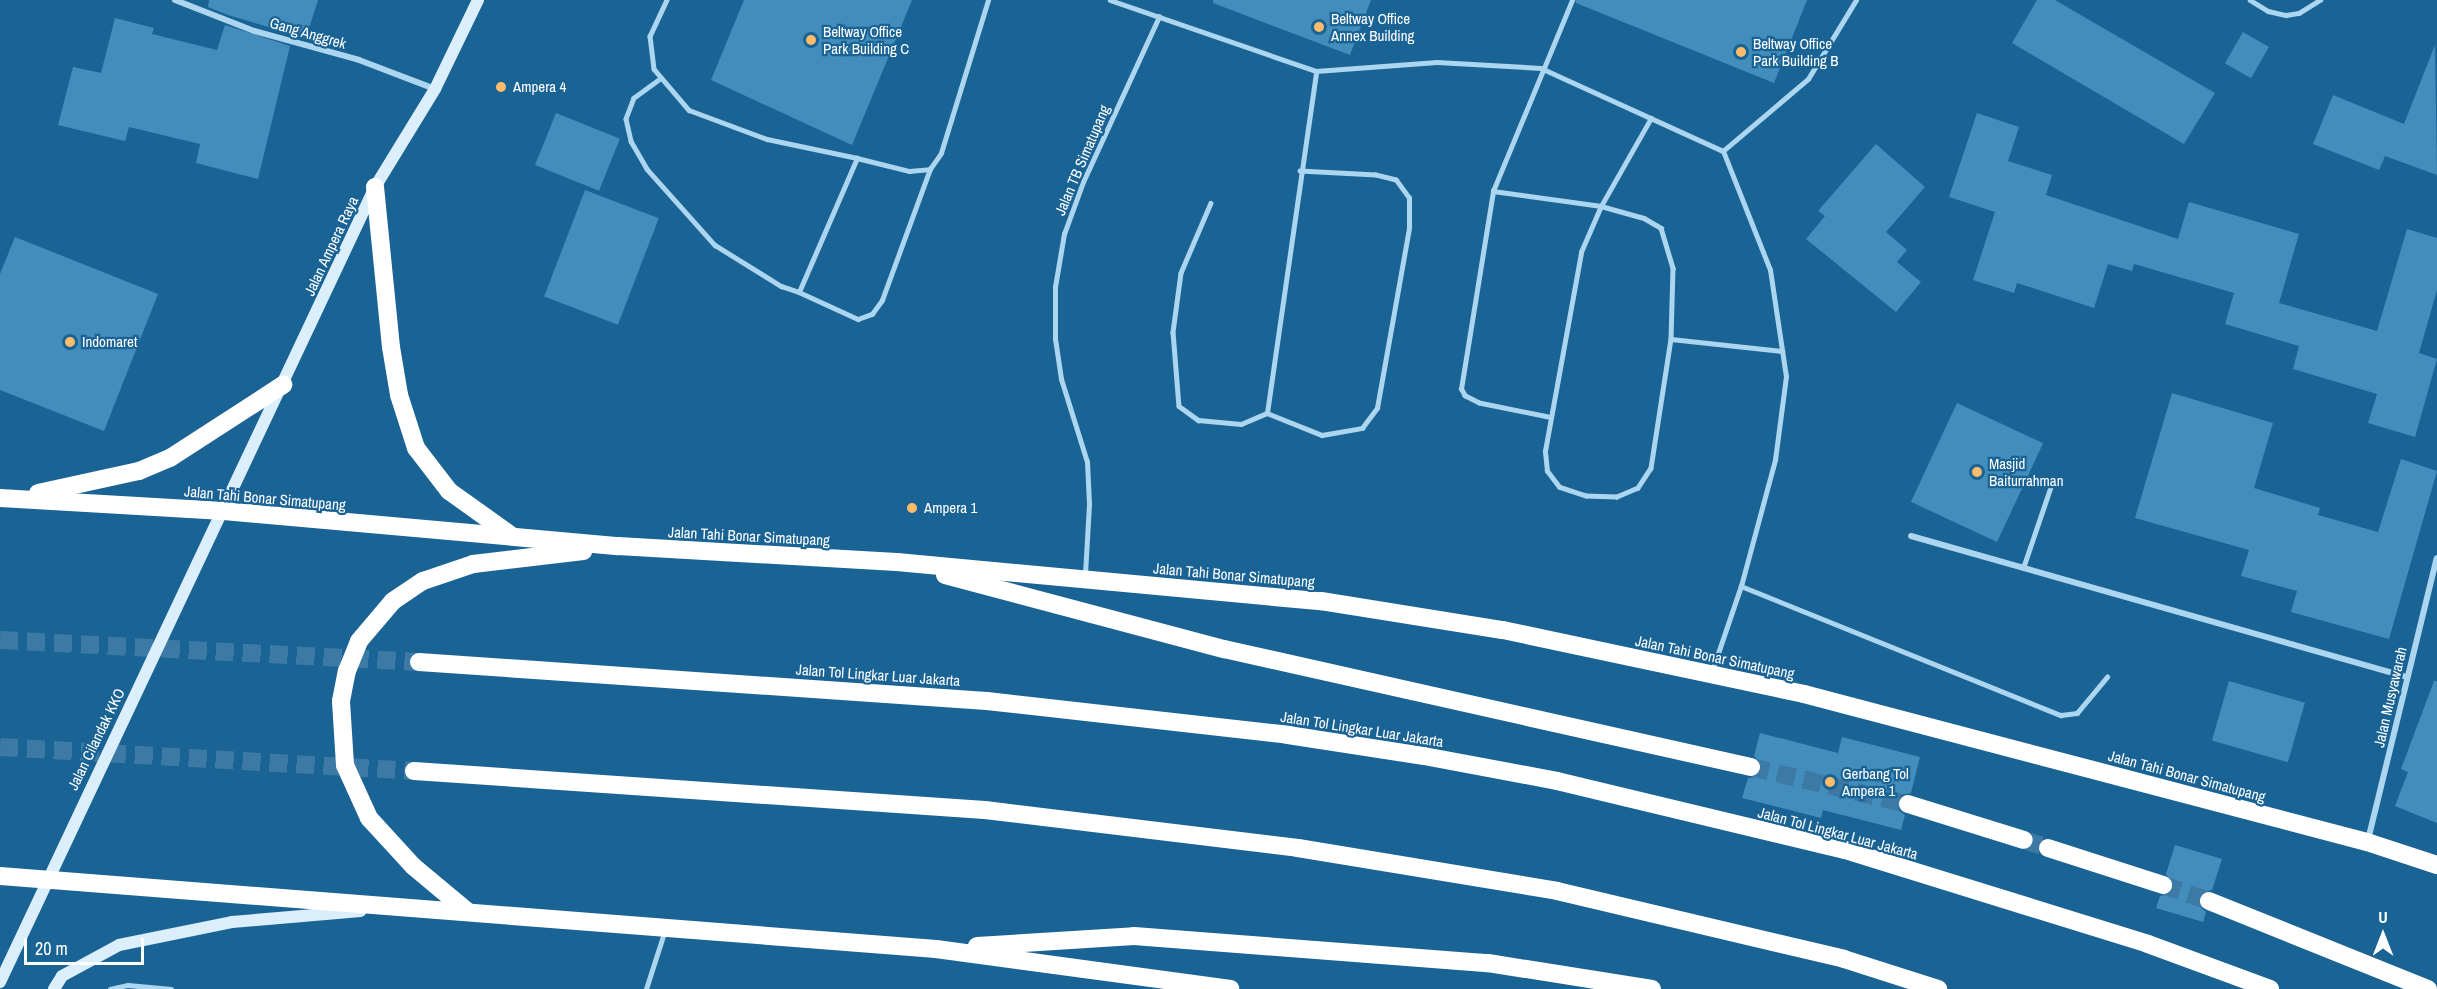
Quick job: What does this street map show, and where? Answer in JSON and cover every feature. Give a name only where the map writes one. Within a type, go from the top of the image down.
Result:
[{"type":"highway","points":[[375,187],[391,348],[399,395],[416,448],[449,490],[513,537]]},
{"type":"highway","points":[[8,498],[139,471],[170,458],[283,385]]},
{"type":"highway","name":"Jalan Tahi Bonar Simatupang","points":[[8,498],[224,511],[618,546],[897,562],[1321,601],[1503,630],[1804,694],[2367,842],[2437,865]]},
{"type":"highway","points":[[468,912],[413,866],[369,818],[345,765],[341,701],[359,641],[393,601],[423,581],[472,564],[618,546]]},
{"type":"highway","points":[[897,562],[1224,650],[1751,766]]},
{"type":"highway","name":"Jalan Tol Lingkar Luar Jakarta","points":[[419,662],[987,701],[1288,735],[1424,756],[1557,781],[1845,850],[2148,944],[2270,989]]},
{"type":"highway","points":[[414,771],[985,810],[1298,848],[1557,891],[1844,959],[1938,989]]},
{"type":"highway","points":[[1908,804],[2024,840]]},
{"type":"highway","points":[[2049,848],[2163,885]]},
{"type":"highway","points":[[0,876],[936,949],[1230,989]]},
{"type":"highway","points":[[2209,901],[2428,989]]},
{"type":"highway","points":[[936,949],[1134,936],[1488,963],[1652,989]]},
{"type":"street","name":"Gang Anggrek","points":[[175,0],[254,31],[359,60],[435,89]]},
{"type":"street","name":"Jalan Ampera Raya","points":[[224,511],[375,187],[435,89],[478,0]]},
{"type":"street","name":"Jalan Cilandak KKO","points":[[0,982],[224,511]]},
{"type":"street","points":[[1911,536],[2407,677]]},
{"type":"street","name":"Jalan Musyawarah","points":[[2367,842],[2437,558]]},
{"type":"street","points":[[54,989],[62,976],[93,957],[119,945],[177,931],[232,921],[401,908]]},
{"type":"lane","points":[[667,0],[650,36],[654,69],[659,80],[689,110],[767,139],[909,171],[930,169]]},
{"type":"lane","points":[[659,80],[634,98],[626,119],[631,141],[647,169],[715,245],[781,286],[858,319],[873,314],[882,300],[930,169],[941,153],[988,0]]},
{"type":"lane","points":[[1110,0],[1316,71],[1437,62],[1541,68],[1723,151],[1770,270],[1786,377],[1775,460],[1741,586],[1710,675]]},
{"type":"lane","points":[[1548,417],[1479,403],[1466,396],[1461,389],[1493,191],[1541,68],[1572,0]]},
{"type":"lane","points":[[1723,151],[1808,80],[1856,0]]},
{"type":"lane","points":[[2250,0],[2268,11],[2286,15],[2299,13],[2320,0]]},
{"type":"lane","name":"Jalan TB Simatupang","points":[[1085,578],[1088,532],[1087,462],[1061,379],[1055,339],[1055,287],[1064,234],[1083,182],[1159,17]]},
{"type":"lane","points":[[1267,413],[1316,71]]},
{"type":"lane","points":[[1493,191],[1601,206],[1644,218],[1661,228],[1673,268],[1671,339],[1650,468],[1638,488],[1606,497],[1586,496],[1559,486],[1547,471],[1548,417],[1581,252],[1601,206],[1651,118]]},
{"type":"lane","points":[[799,292],[857,158]]},
{"type":"lane","points":[[1211,203],[1181,273],[1173,332],[1179,406],[1198,420],[1241,424],[1267,413],[1322,435],[1362,428],[1377,408],[1409,228],[1409,198],[1396,180],[1376,175],[1300,171]]},
{"type":"lane","points":[[1671,339],[1782,351]]},
{"type":"lane","points":[[2023,568],[2053,480]]},
{"type":"lane","points":[[1741,586],[2061,715],[2077,713],[2107,677]]},
{"type":"lane","points":[[646,989],[666,927]]},
{"type":"lane","points":[[110,989],[128,985],[171,989]]},
{"type":"building","points":[[209,0],[318,0],[306,38],[228,15],[208,7]]},
{"type":"building","name":"Beltway Office Park Building C","points":[[744,0],[912,0],[852,145],[711,80]]},
{"type":"building","name":"Beltway Office Annex Building","points":[[1213,0],[1371,0],[1350,55],[1213,3]]},
{"type":"building","name":"Beltway Office Park Building B","points":[[1576,0],[1807,0],[1774,83],[1576,3]]},
{"type":"building","points":[[2037,0],[2055,0],[2215,93],[2184,144],[2012,43]]},
{"type":"building","points":[[115,18],[154,28],[152,34],[217,50],[225,25],[290,46],[258,179],[196,163],[200,144],[129,127],[125,141],[58,125],[73,67],[101,73]]},
{"type":"building","points":[[2243,32],[2269,47],[2251,78],[2225,63]]},
{"type":"building","points":[[2435,45],[2437,175],[2385,156],[2379,170],[2313,144],[2333,95],[2404,124]]},
{"type":"building","points":[[556,113],[620,139],[599,191],[535,165]]},
{"type":"building","points":[[1977,113],[2019,127],[2008,161],[2052,175],[2046,195],[2178,239],[2189,202],[2299,234],[2279,303],[2377,331],[2407,229],[2437,238],[2437,290],[2419,353],[2437,359],[2415,437],[2368,423],[2377,394],[2293,369],[2299,346],[2225,324],[2234,293],[2134,264],[2132,271],[2108,264],[2094,308],[2017,283],[2014,293],[1973,280],[1995,212],[1949,197]]},
{"type":"building","points":[[1876,144],[1925,187],[1886,232],[1907,250],[1897,262],[1921,282],[1896,312],[1806,239],[1825,216],[1818,211]]},
{"type":"building","points":[[585,190],[659,218],[618,325],[544,296]]},
{"type":"building","name":"Indomaret","points":[[15,237],[158,294],[104,431],[0,390],[0,274]]},
{"type":"building","points":[[2172,393],[2273,423],[2254,488],[2320,508],[2318,515],[2378,532],[2401,459],[2437,471],[2389,639],[2291,612],[2297,591],[2241,576],[2249,550],[2135,518]]},
{"type":"building","name":"Masjid Baiturrahman","points":[[1957,403],[2043,443],[1997,542],[1911,502]]},
{"type":"building","points":[[2229,681],[2305,703],[2288,762],[2212,741]]},
{"type":"building","points":[[2434,681],[2437,681],[2437,823],[2395,806],[2408,772],[2401,769]]},
{"type":"building","name":"Gerbang Tol Ampera 1","points":[[1760,733],[1838,753],[1842,737],[1920,757],[1911,793],[1901,795],[1897,801],[1899,811],[1905,815],[1901,830],[1823,810],[1821,818],[1742,798],[1748,778],[1755,777],[1762,770],[1761,763],[1754,756]]},
{"type":"building","points":[[2175,845],[2222,859],[2212,890],[2203,892],[2198,897],[2200,907],[2206,912],[2203,922],[2156,908],[2160,896],[2170,894],[2174,888],[2166,874]]},
{"type":"tunnel","points":[[0,640],[419,662]]},
{"type":"tunnel","points":[[0,747],[414,771]]},
{"type":"tunnel","points":[[1751,767],[1908,804]]},
{"type":"tunnel","points":[[2024,840],[2048,848]]},
{"type":"tunnel","points":[[2163,885],[2209,901]]},
{"type":"place","name":"Beltway Office Annex Building","points":[[1319,27]]},
{"type":"place","name":"Beltway Office Park Building C","points":[[811,40]]},
{"type":"place","name":"Beltway Office Park Building B","points":[[1741,52]]},
{"type":"place","name":"Ampera 4","points":[[501,87]]},
{"type":"place","name":"Indomaret","points":[[70,342]]},
{"type":"place","name":"Masjid Baiturrahman","points":[[1977,472]]},
{"type":"place","name":"Ampera 1","points":[[912,508]]},
{"type":"place","name":"Gerbang Tol Ampera 1","points":[[1830,782]]}]
